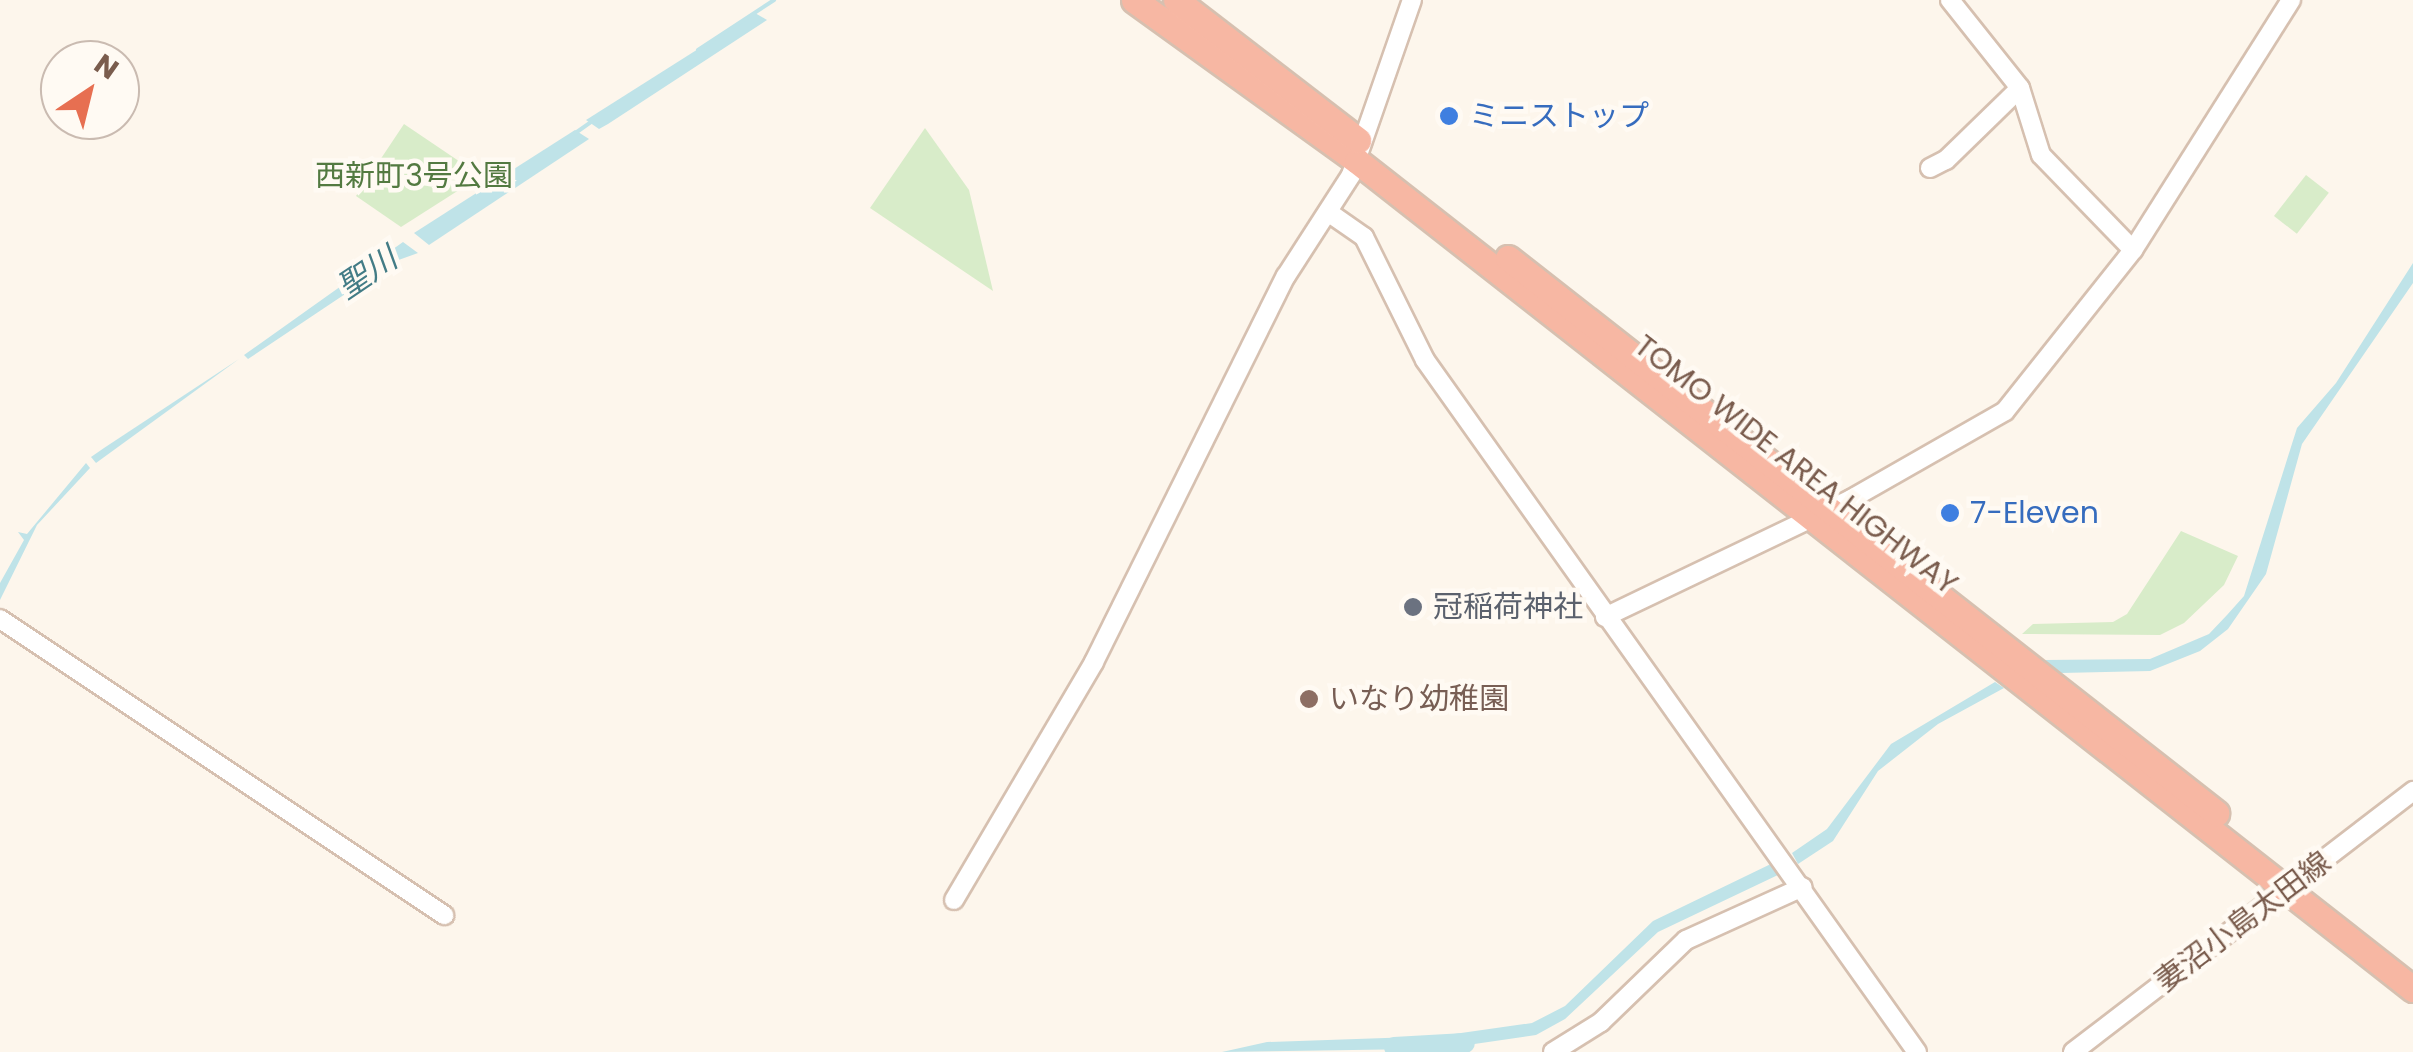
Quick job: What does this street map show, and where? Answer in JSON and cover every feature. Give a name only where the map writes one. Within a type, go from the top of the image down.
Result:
[{"type":"highway","name":"TOMO WIDE AREA HIGHWAY","points":[[1134,0],[1360,153]]},
{"type":"highway","name":"TOMO WIDE AREA HIGHWAY","points":[[1176,0],[1360,153],[2293,884],[2413,989]]},
{"type":"highway","name":"TOMO WIDE AREA HIGHWAY","points":[[2293,884],[2413,967]]},
{"type":"street","points":[[954,900],[1094,662],[1265,315],[1360,153],[1412,0]]},
{"type":"street","points":[[1950,0],[2020,88],[2041,155],[2134,250]]},
{"type":"street","points":[[1606,617],[1820,514],[2005,411],[2134,250],[2291,0]]},
{"type":"street","points":[[1930,168],[2020,88]]},
{"type":"street","points":[[1328,212],[1364,237],[1425,360],[1917,1052]]},
{"type":"street","points":[[3,621],[323,840],[444,914]]},
{"type":"street","name":"妻沼小島太田線","points":[[2073,1052],[2413,791]]},
{"type":"street","points":[[1552,1052],[1601,1022],[1686,940],[1801,884]]},
{"type":"green space","name":"西新町3号公園","points":[[404,124],[481,176],[401,227],[356,196]]},
{"type":"green space","points":[[925,128],[969,190],[993,291],[870,208]]},
{"type":"green space","points":[[2306,175],[2329,193],[2297,234],[2274,216]]},
{"type":"green space","points":[[2181,531],[2238,556],[2224,585],[2184,623],[2160,635],[2022,634],[2033,624],[2113,622],[2127,614]]},
{"type":"water","points":[[755,13],[767,20],[608,124],[599,129],[586,120]]},
{"type":"water","points":[[575,130],[589,139],[429,245],[414,233]]},
{"type":"water","points":[[403,242],[418,253],[393,262],[248,359],[244,355]]},
{"type":"water","points":[[2413,263],[2413,283],[2302,444],[2266,574],[2228,629],[2200,651],[2150,671],[2061,673],[2044,660],[2150,659],[2209,634],[2227,615],[2244,596],[2297,428],[2336,383]]},
{"type":"water","points":[[239,359],[96,463],[91,457],[104,448]]},
{"type":"water","points":[[86,463],[90,468],[37,525],[0,600],[0,583],[24,540],[18,532],[27,534]]},
{"type":"water","points":[[1995,682],[2004,688],[1938,724],[1878,771],[1833,841],[1798,864],[1792,853],[1827,829],[1891,744]]},
{"type":"water","points":[[1777,861],[1784,872],[1658,932],[1565,1019],[1536,1035],[1440,1049],[1433,1037],[1532,1023],[1565,1006],[1653,921]]},
{"type":"water","points":[[1414,1037],[1419,1049],[1222,1052],[1267,1042]]},
{"type":"waterway","name":"聖川","points":[[698,50],[774,0]]},
{"type":"waterway","name":"聖川","points":[[574,134],[591,122]]},
{"type":"waterway","points":[[1394,1047],[1465,1043]]},
{"type":"place","name":"ミニストップ","points":[[1449,116]]},
{"type":"place","name":"7-Eleven","points":[[1950,513]]},
{"type":"place","name":"冠稲荷神社","points":[[1413,607]]},
{"type":"place","name":"いなり幼稚園","points":[[1309,699]]}]
